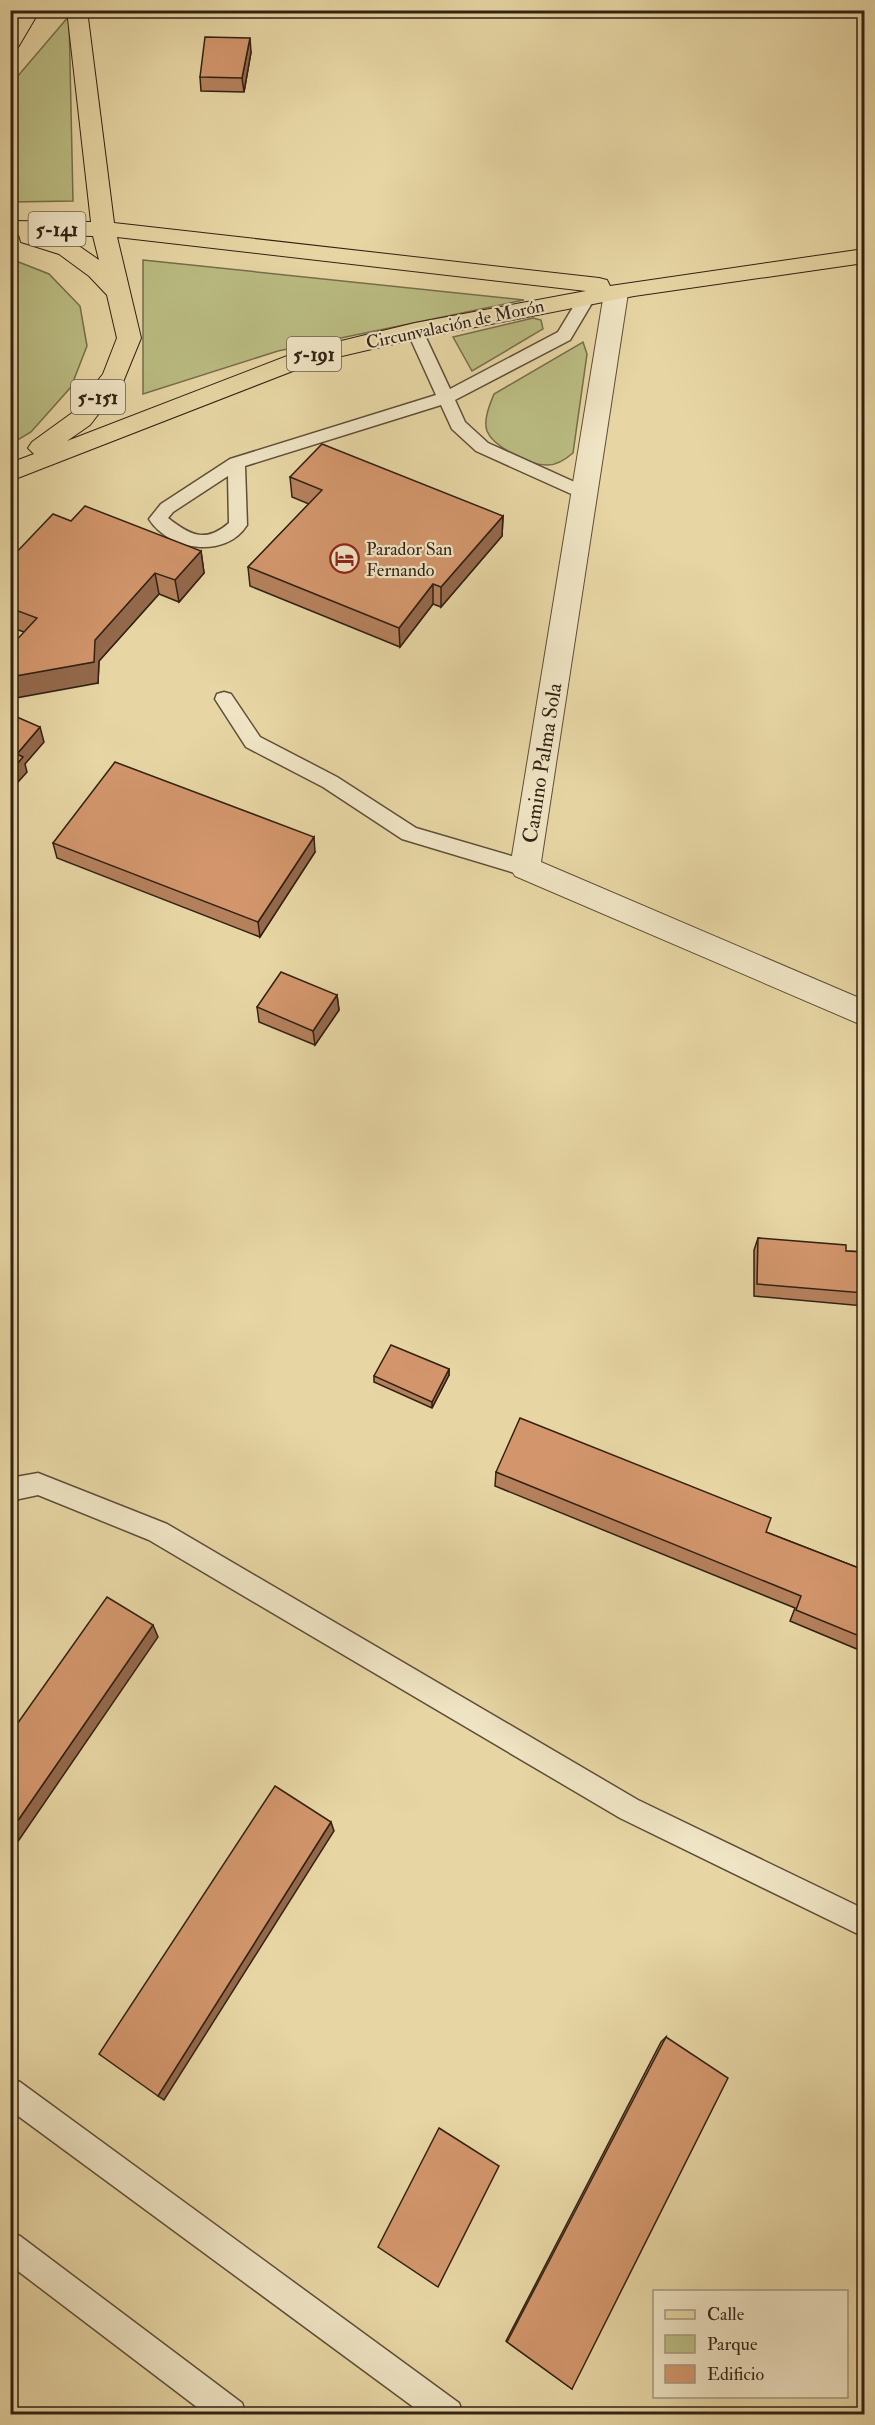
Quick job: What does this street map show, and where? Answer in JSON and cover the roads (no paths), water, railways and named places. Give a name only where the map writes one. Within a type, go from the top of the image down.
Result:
[{"type":"main road","points":[[10,45],[30,10]]},
{"type":"main road","name":"5-151","points":[[10,472],[81,419],[114,376],[129,338],[103,230],[77,10]]},
{"type":"main road","name":"Circunvalación de Morón","points":[[10,228],[103,230],[625,291]]},
{"type":"main road","points":[[10,233],[47,240],[89,261],[116,291]]},
{"type":"main road","name":"Circunvalación de Morón","points":[[10,472],[309,356],[415,331],[625,291],[864,256]]},
{"type":"street","name":"Camino Palma Sola","points":[[625,291],[584,493],[525,868],[864,1013]]},
{"type":"lane","points":[[236,463],[238,525],[221,539],[200,542],[168,529],[158,519],[166,508],[236,463],[446,398],[564,336],[587,298]]},
{"type":"lane","points":[[415,331],[458,425],[482,447],[584,493]]},
{"type":"lane","points":[[224,699],[253,742],[330,782],[409,834],[525,868]]},
{"type":"lane","points":[[10,1490],[38,1484],[159,1532],[629,1809],[864,1923]]},
{"type":"lane","points":[[10,2092],[448,2415]]},
{"type":"lane","points":[[10,2246],[231,2415]]},
{"type":"place","name":"Parador San Fernando","points":[[345,559]]}]
